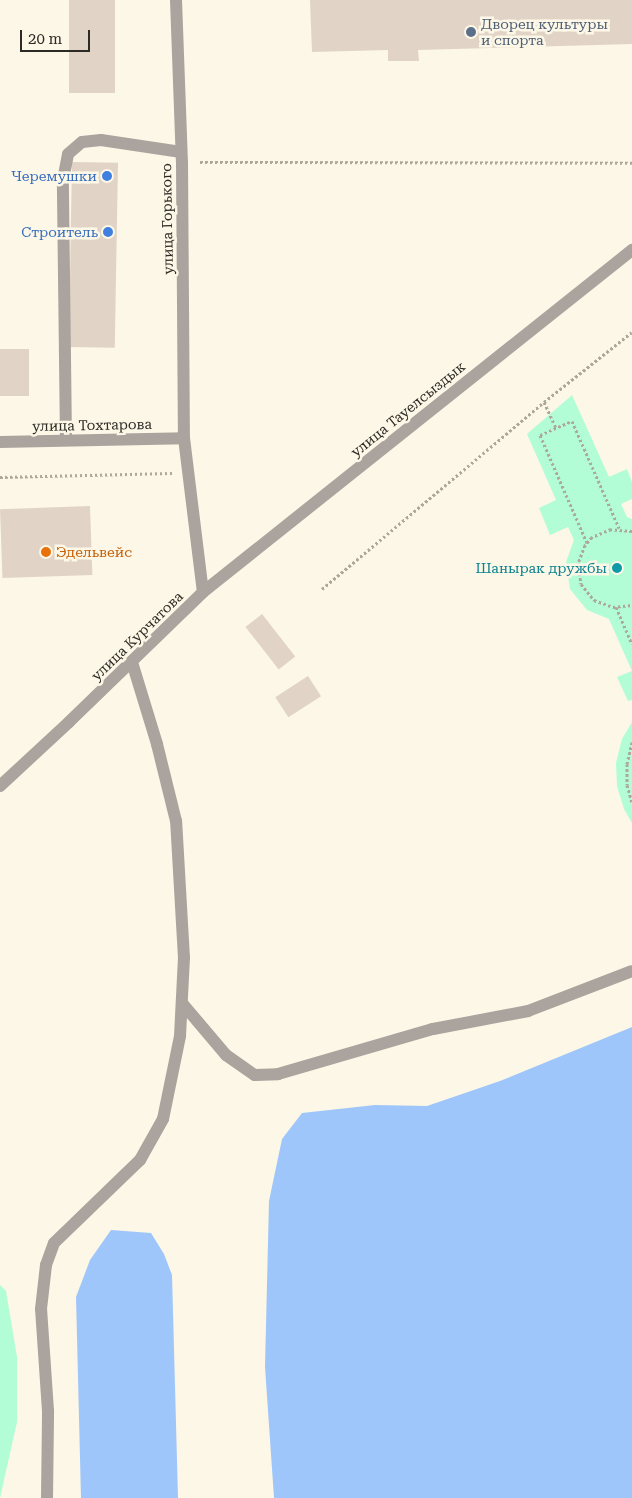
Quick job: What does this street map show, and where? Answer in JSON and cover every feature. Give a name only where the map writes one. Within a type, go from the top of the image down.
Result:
[{"type":"street","name":"улица Горького","points":[[176,0],[181,157],[184,438]]},
{"type":"street","points":[[66,440],[63,180],[68,154],[82,142],[101,140],[181,157]]},
{"type":"street","name":"улица Тауелсыздык","points":[[203,592],[632,250]]},
{"type":"street","name":"улица Тохтарова","points":[[0,442],[184,438]]},
{"type":"street","name":"улица Курчатова","points":[[0,786],[132,662],[203,592],[184,438]]},
{"type":"street","points":[[47,1498],[48,1412],[41,1309],[46,1265],[54,1243],[140,1160],[163,1119],[180,1036],[184,958],[176,821],[157,744],[132,662]]},
{"type":"street","points":[[182,1003],[226,1055],[255,1075],[278,1074],[433,1030],[528,1011],[632,971]]},
{"type":"path","points":[[181,157],[632,163]]},
{"type":"path","points":[[322,589],[544,402],[632,332]]},
{"type":"path","points":[[544,402],[556,428]]},
{"type":"path","points":[[587,543],[540,435],[572,421],[619,528]]},
{"type":"path","points":[[0,478],[188,473]]},
{"type":"path","points":[[632,531],[619,528],[602,532],[587,543],[578,564],[581,584],[594,600],[603,605],[616,607],[632,605]]},
{"type":"path","points":[[616,607],[632,644]]},
{"type":"path","points":[[632,742],[627,764],[627,785],[632,802]]},
{"type":"green space","points":[[572,395],[609,477],[627,469],[632,482],[632,499],[621,504],[627,517],[632,519],[632,671],[609,619],[587,610],[570,589],[566,562],[574,540],[568,527],[550,535],[539,508],[556,500],[527,434]]},
{"type":"green space","points":[[632,671],[632,700],[628,701],[617,677]]},
{"type":"green space","points":[[632,722],[632,823],[624,809],[617,786],[616,763],[622,739]]},
{"type":"green space","points":[[0,1285],[6,1291],[17,1357],[17,1422],[0,1498]]},
{"type":"water","points":[[632,1027],[632,1498],[274,1498],[265,1367],[269,1201],[282,1139],[302,1113],[375,1105],[427,1106],[500,1081]]},
{"type":"water","points":[[111,1230],[151,1233],[164,1254],[172,1275],[178,1498],[81,1498],[76,1297],[90,1260]]},
{"type":"building","points":[[69,0],[115,0],[115,93],[69,93]]},
{"type":"building","name":"Дворец культуры и спорта","points":[[310,0],[632,0],[632,44],[418,50],[419,61],[388,61],[388,50],[312,52]]},
{"type":"building","points":[[72,162],[118,163],[115,348],[69,347]]},
{"type":"building","points":[[0,349],[29,349],[29,396],[0,396]]},
{"type":"building","name":"Эдельвейс","points":[[90,506],[92,575],[2,578],[0,509]]},
{"type":"building","points":[[262,614],[295,657],[279,669],[245,627]]},
{"type":"building","points":[[308,676],[321,696],[288,717],[275,697]]},
{"type":"place","name":"Дворец культуры и спорта","points":[[471,32]]},
{"type":"place","name":"Черемушки","points":[[107,176]]},
{"type":"place","name":"Строитель","points":[[108,232]]},
{"type":"place","name":"Эдельвейс","points":[[46,552]]},
{"type":"place","name":"Шанырак дружбы","points":[[617,568]]}]
